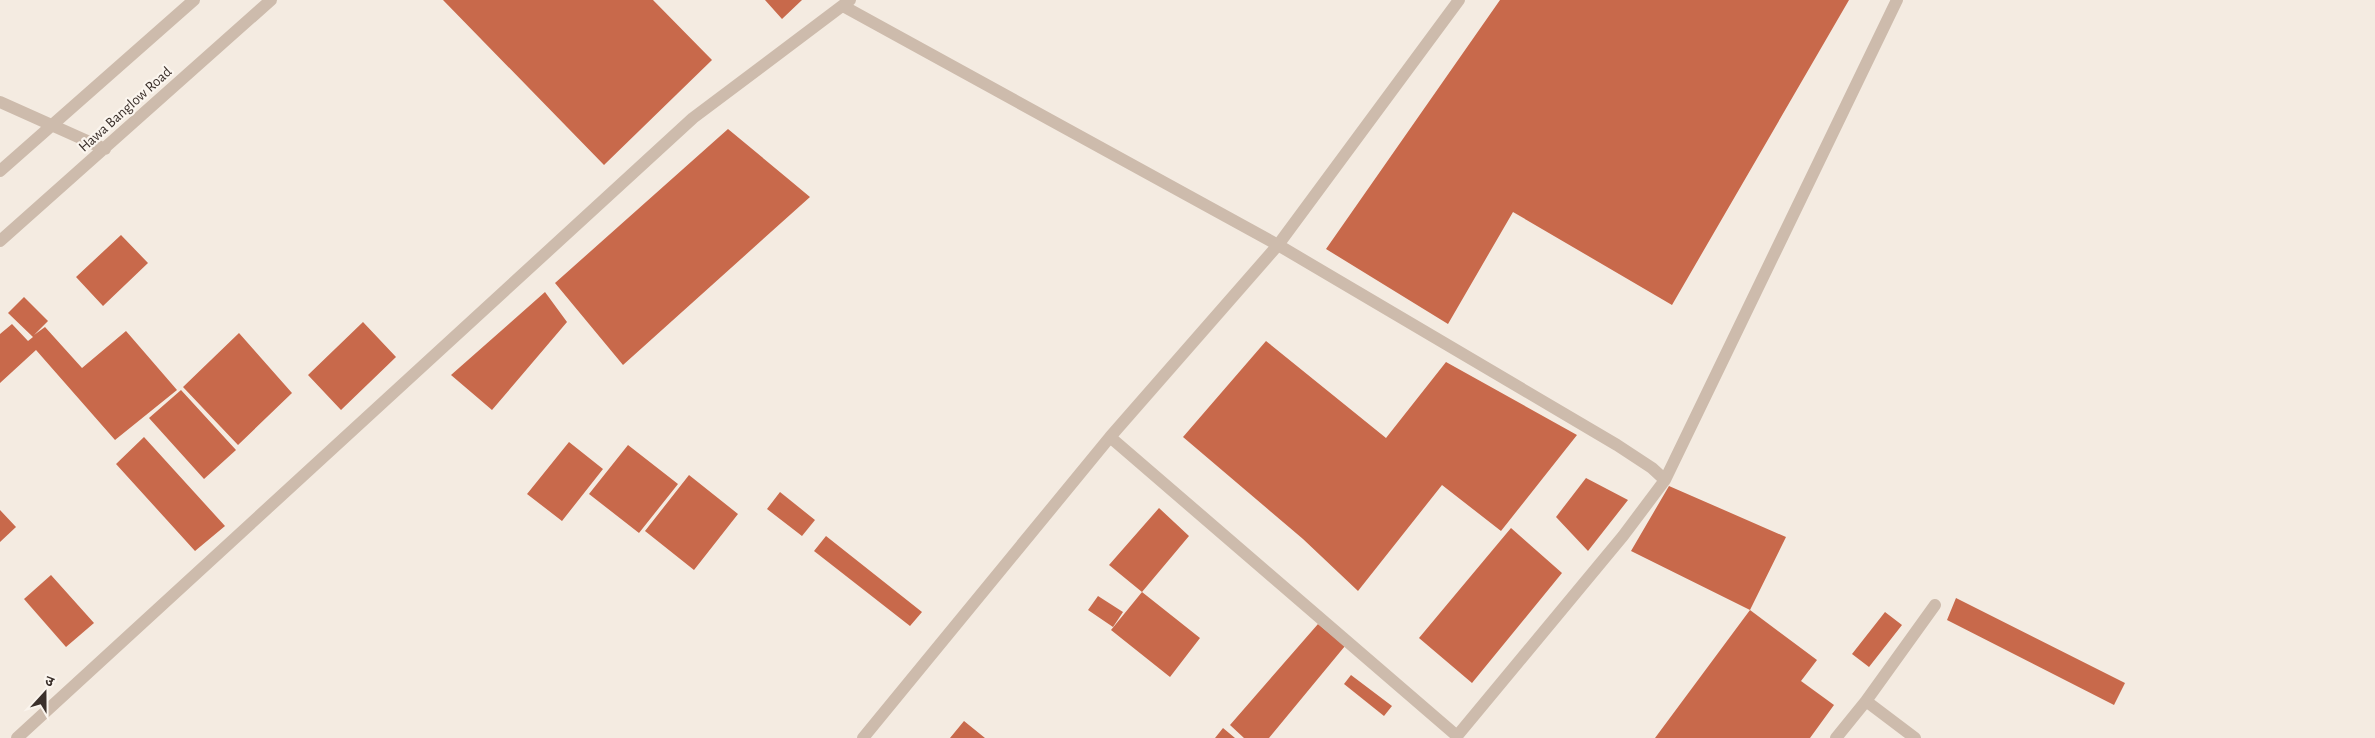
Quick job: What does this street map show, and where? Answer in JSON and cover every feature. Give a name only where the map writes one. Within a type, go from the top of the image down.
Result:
[{"type":"street","points":[[0,170],[194,0]]},
{"type":"street","name":"Hawa Banglow Road","points":[[0,241],[106,149],[271,0]]},
{"type":"street","points":[[863,738],[1110,437],[1278,245],[1459,0]]},
{"type":"street","points":[[1110,437],[1457,737],[1623,536],[1665,480],[1897,0]]},
{"type":"street","points":[[17,738],[693,118],[846,3],[1278,245],[1617,445],[1652,468],[1665,480]]},
{"type":"street","points":[[0,102],[106,149]]},
{"type":"street","points":[[1836,738],[1866,701],[1935,605]]},
{"type":"street","points":[[1866,701],[1915,738]]},
{"type":"building","points":[[443,0],[653,0],[712,60],[604,165]]},
{"type":"building","points":[[765,0],[802,0],[782,19]]},
{"type":"building","points":[[1500,0],[1849,0],[1672,305],[1513,212],[1448,324],[1326,249]]},
{"type":"building","points":[[728,129],[810,197],[623,365],[555,283]]},
{"type":"building","points":[[121,235],[148,263],[103,306],[76,277]]},
{"type":"building","points":[[545,292],[567,322],[492,410],[451,375]]},
{"type":"building","points":[[24,297],[48,321],[34,335],[45,327],[82,368],[126,331],[177,390],[115,440],[36,350],[0,383],[0,334],[12,324],[28,341],[33,337],[8,313]]},
{"type":"building","points":[[363,322],[396,357],[341,410],[308,375]]},
{"type":"building","points":[[239,333],[292,393],[238,445],[183,387]]},
{"type":"building","points":[[1266,341],[1386,438],[1446,362],[1577,435],[1501,531],[1442,485],[1358,591],[1303,539],[1183,437]]},
{"type":"building","points":[[181,390],[236,450],[204,479],[149,418]]},
{"type":"building","points":[[144,437],[225,526],[195,551],[116,464]]},
{"type":"building","points":[[569,442],[603,469],[562,521],[527,494]]},
{"type":"building","points":[[628,445],[678,484],[639,533],[589,494]]},
{"type":"building","points":[[689,475],[738,514],[694,570],[645,531]]},
{"type":"building","points":[[1586,478],[1628,500],[1588,551],[1556,517]]},
{"type":"building","points":[[1669,486],[1786,537],[1750,610],[1631,551]]},
{"type":"building","points":[[780,492],[815,520],[802,536],[767,509]]},
{"type":"building","points":[[1159,508],[1189,536],[1142,592],[1109,565]]},
{"type":"building","points":[[0,510],[16,527],[0,542]]},
{"type":"building","points":[[1511,528],[1562,573],[1472,683],[1419,638]]},
{"type":"building","points":[[826,536],[922,612],[910,626],[814,551]]},
{"type":"building","points":[[51,575],[94,623],[66,647],[24,599]]},
{"type":"building","points":[[1142,592],[1200,638],[1170,677],[1111,630]]},
{"type":"building","points":[[1098,596],[1123,612],[1113,627],[1088,610]]},
{"type":"building","points":[[1956,598],[2125,683],[2114,705],[1947,620]]},
{"type":"building","points":[[1750,610],[1817,660],[1801,681],[1834,705],[1810,738],[1655,738]]},
{"type":"building","points":[[1885,612],[1902,625],[1869,667],[1852,654]]},
{"type":"building","points":[[1318,624],[1345,646],[1269,738],[1244,738],[1230,725]]},
{"type":"building","points":[[1351,675],[1392,706],[1384,716],[1344,684]]},
{"type":"building","points":[[964,721],[985,738],[950,738]]},
{"type":"building","points":[[1223,728],[1235,738],[1215,738]]}]
